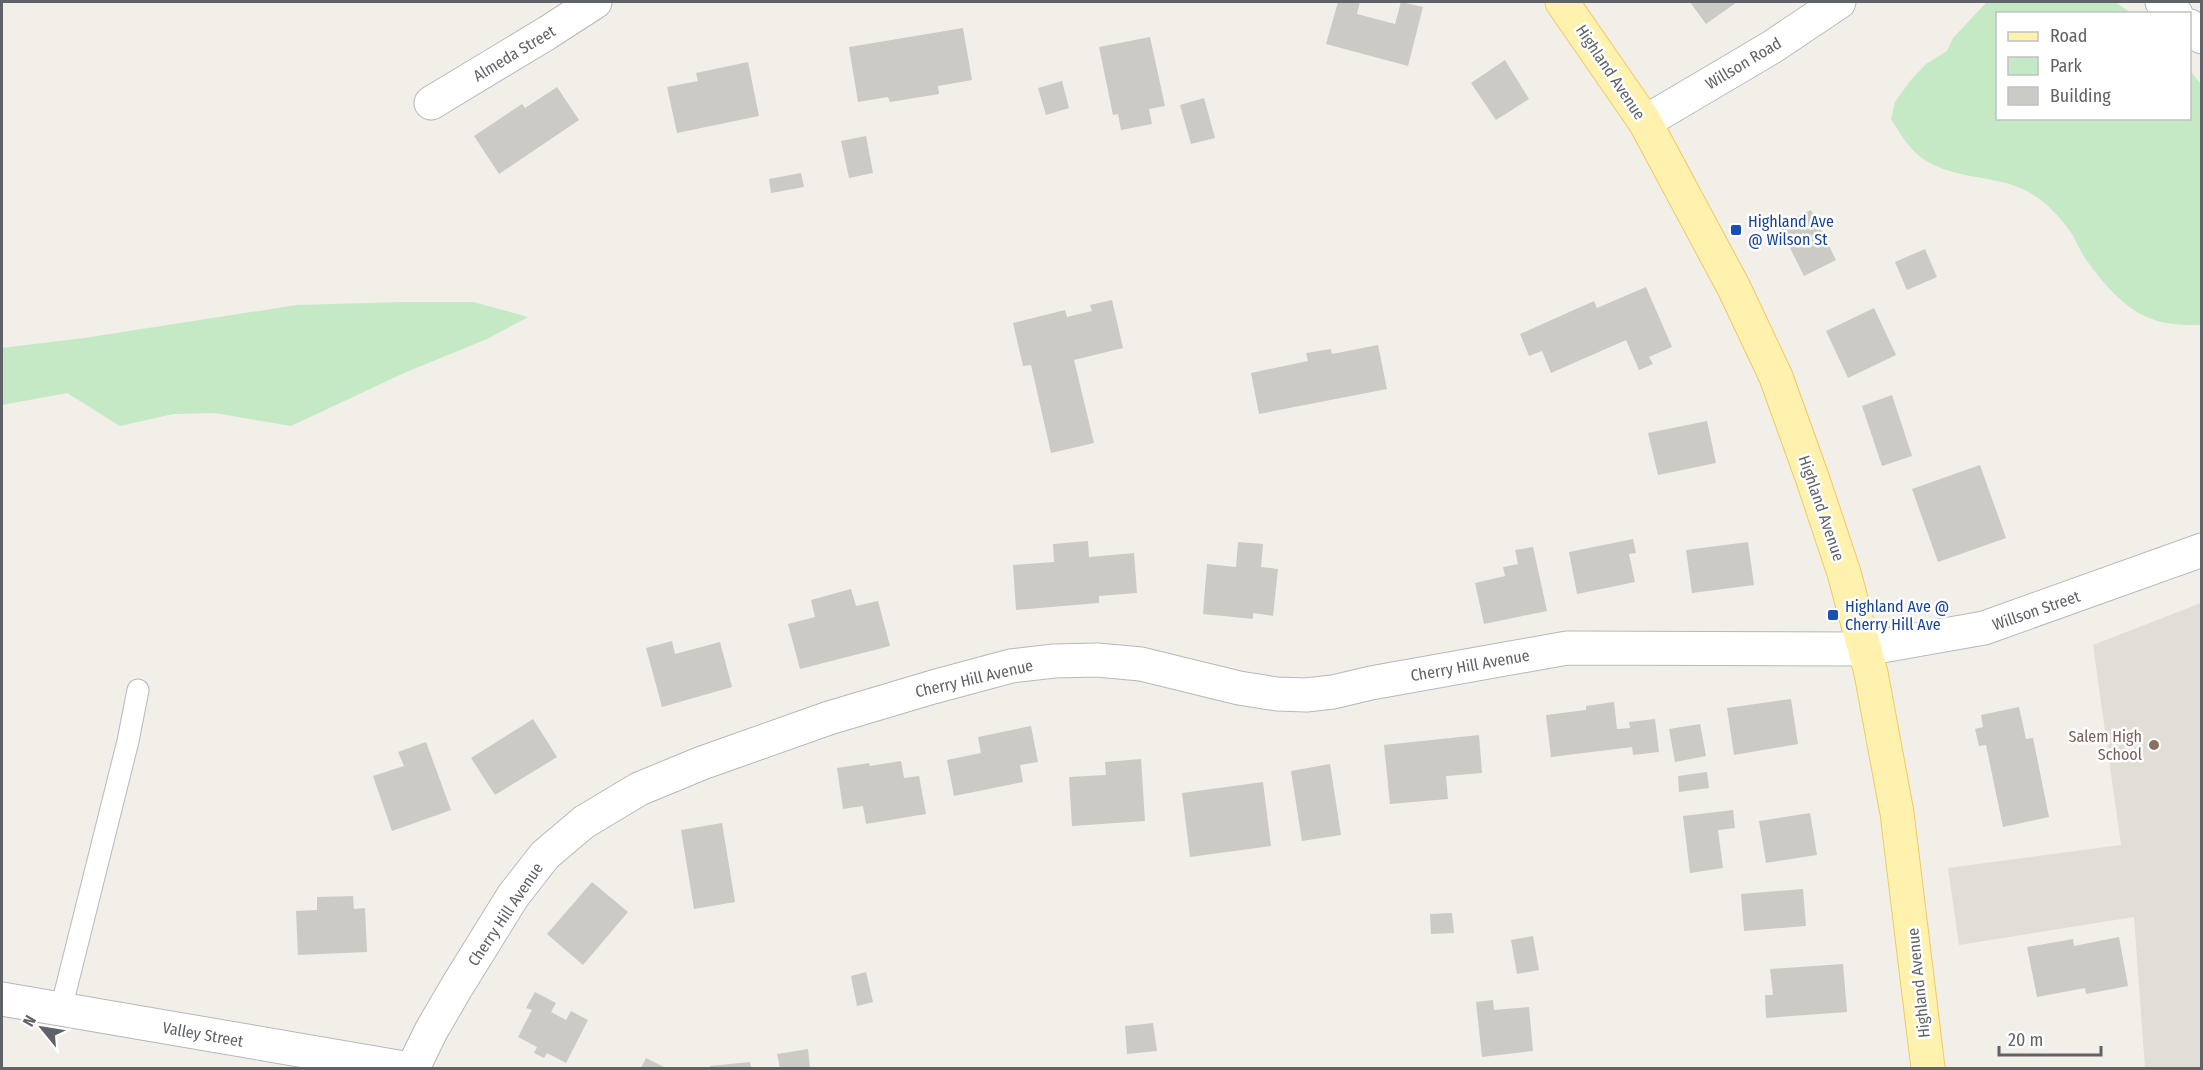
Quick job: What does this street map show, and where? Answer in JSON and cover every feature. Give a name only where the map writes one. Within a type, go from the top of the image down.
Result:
[{"type":"main road","name":"Highland Avenue","points":[[1562,2],[1646,122],[1734,288],[1776,377],[1814,480],[1844,573],[1871,673],[1897,813],[1928,1068]]},
{"type":"street","name":"Almeda Street","points":[[432,103],[595,2]]},
{"type":"street","name":"Willson Road","points":[[1646,122],[1772,47],[1839,2]]},
{"type":"street","points":[[2162,2],[2174,12]]},
{"type":"street","name":"Willson Street","points":[[1864,649],[1984,628],[2202,550]]},
{"type":"street","name":"Cherry Hill Avenue","points":[[413,1068],[441,1014],[513,896],[545,855],[584,822],[639,789],[702,763],[829,718],[933,687],[1011,666],[1054,661],[1097,660],[1141,664],[1239,688],[1277,694],[1306,695],[1334,692],[1371,683],[1567,648],[1864,649]]},
{"type":"street","name":"Valley Street","points":[[2,999],[404,1068]]},
{"type":"lane","points":[[61,1009],[128,741],[138,690]]},
{"type":"shaded area","name":"Salem High School","points":[[2201,603],[2201,1068],[2145,1068],[2134,917],[1959,945],[1948,868],[2121,845],[2093,645]]},
{"type":"green space","points":[[1987,2],[2115,2],[2130,12],[1996,12],[1996,120],[2191,120],[2191,72],[2201,84],[2201,325],[2164,322],[2132,309],[2098,276],[2074,237],[2043,202],[2010,184],[1965,175],[1936,166],[1922,158],[1909,145],[1891,119],[1895,102],[1926,64],[1947,51],[1953,38]]},
{"type":"green space","points":[[473,302],[528,317],[487,339],[404,373],[291,426],[215,413],[173,414],[120,426],[67,393],[2,405],[2,348],[84,338],[297,305]]},
{"type":"building","points":[[1338,2],[1360,2],[1357,14],[1395,24],[1401,2],[1423,7],[1408,66],[1326,44]]},
{"type":"building","points":[[1690,2],[1737,2],[1706,24]]},
{"type":"building","points":[[963,28],[972,80],[938,86],[939,94],[890,102],[888,97],[858,102],[849,47]]},
{"type":"building","points":[[1150,37],[1165,106],[1149,109],[1152,124],[1121,130],[1118,114],[1113,115],[1099,47]]},
{"type":"building","points":[[1505,60],[1529,99],[1496,120],[1471,83]]},
{"type":"building","points":[[748,62],[759,116],[677,133],[667,87],[698,81],[696,73]]},
{"type":"building","points":[[1062,81],[1069,108],[1046,115],[1038,88]]},
{"type":"building","points":[[557,87],[579,120],[499,174],[474,136],[522,104],[525,108]]},
{"type":"building","points":[[1204,98],[1215,138],[1191,144],[1180,105]]},
{"type":"building","points":[[866,136],[873,173],[849,178],[841,141]]},
{"type":"building","points":[[801,173],[804,187],[771,193],[769,179]]},
{"type":"building","points":[[1811,210],[1836,260],[1804,276],[1779,226]]},
{"type":"building","points":[[1925,249],[1937,277],[1907,290],[1895,262]]},
{"type":"building","points":[[1646,287],[1672,347],[1649,357],[1653,364],[1639,370],[1626,340],[1551,373],[1542,351],[1529,356],[1520,334],[1594,301],[1597,308]]},
{"type":"building","points":[[1112,300],[1123,348],[1074,360],[1094,443],[1051,453],[1031,365],[1023,366],[1013,323],[1065,310],[1067,317],[1092,311],[1090,305]]},
{"type":"building","points":[[1874,308],[1896,355],[1848,378],[1826,331]]},
{"type":"building","points":[[1378,345],[1387,389],[1259,414],[1251,373],[1308,361],[1306,353],[1331,349],[1332,354]]},
{"type":"building","points":[[1892,395],[1912,456],[1882,466],[1862,406]]},
{"type":"building","points":[[1707,421],[1716,463],[1658,475],[1648,433]]},
{"type":"building","points":[[1980,465],[2006,538],[1938,562],[1912,489]]},
{"type":"building","points":[[1633,539],[1636,553],[1629,554],[1635,582],[1577,594],[1569,552]]},
{"type":"building","points":[[1088,541],[1089,557],[1134,553],[1137,593],[1099,596],[1099,603],[1016,610],[1013,565],[1054,562],[1053,544]]},
{"type":"building","points":[[1238,542],[1263,544],[1261,567],[1278,569],[1273,616],[1253,613],[1253,619],[1203,614],[1207,564],[1236,567]]},
{"type":"building","points":[[1748,542],[1754,585],[1692,593],[1686,550]]},
{"type":"building","points":[[1533,547],[1547,611],[1484,624],[1475,583],[1505,576],[1503,567],[1518,564],[1515,550]]},
{"type":"building","points":[[851,589],[856,606],[878,601],[890,646],[800,669],[788,624],[815,617],[811,600]]},
{"type":"building","points":[[672,641],[675,654],[720,642],[732,687],[662,707],[646,648]]},
{"type":"building","points":[[1791,699],[1798,744],[1734,755],[1727,708]]},
{"type":"building","points":[[1614,702],[1617,729],[1630,728],[1629,722],[1655,719],[1659,752],[1633,755],[1632,747],[1551,757],[1546,715],[1586,710],[1586,706]]},
{"type":"building","points":[[2019,707],[2026,739],[2033,738],[2049,817],[2003,827],[1986,745],[1979,746],[1975,729],[1983,727],[1981,715]]},
{"type":"building","points":[[533,719],[557,757],[495,795],[471,758]]},
{"type":"building","points":[[1700,724],[1706,756],[1675,762],[1669,729]]},
{"type":"building","points":[[1031,726],[1038,762],[1020,765],[1023,782],[954,796],[947,760],[981,753],[978,737]]},
{"type":"building","points":[[1479,735],[1482,773],[1446,776],[1448,799],[1390,804],[1384,745]]},
{"type":"building","points":[[426,742],[451,810],[392,831],[373,776],[404,766],[398,752]]},
{"type":"building","points":[[1141,759],[1145,821],[1072,826],[1069,777],[1106,775],[1105,762]]},
{"type":"building","points":[[901,761],[904,778],[919,776],[926,814],[866,824],[863,806],[843,809],[837,768]]},
{"type":"building","points":[[1330,764],[1341,835],[1302,841],[1291,771]]},
{"type":"building","points":[[1707,772],[1709,788],[1679,792],[1678,776]]},
{"type":"building","points":[[1263,782],[1271,846],[1190,857],[1182,793]]},
{"type":"building","points":[[1733,810],[1735,828],[1718,830],[1723,868],[1690,873],[1683,816]]},
{"type":"building","points":[[1810,813],[1817,855],[1766,863],[1759,821]]},
{"type":"building","points":[[722,823],[735,902],[694,909],[681,830]]},
{"type":"building","points":[[592,882],[628,912],[583,965],[547,934]]},
{"type":"building","points":[[1803,889],[1806,926],[1744,931],[1741,894]]},
{"type":"building","points":[[353,896],[354,909],[365,908],[367,952],[298,955],[296,911],[317,910],[317,897]]},
{"type":"building","points":[[1452,913],[1454,933],[1431,934],[1430,914]]},
{"type":"building","points":[[1533,936],[1539,970],[1517,974],[1511,940]]},
{"type":"building","points":[[2119,937],[2128,986],[2086,994],[2085,988],[2037,997],[2027,947],[2073,939],[2074,946]]},
{"type":"building","points":[[1843,964],[1847,1012],[1766,1018],[1765,995],[1773,995],[1770,969]]},
{"type":"building","points":[[866,972],[873,1002],[857,1006],[851,976]]},
{"type":"building","points":[[535,992],[556,1003],[551,1012],[566,1020],[571,1011],[588,1020],[566,1063],[547,1053],[544,1058],[534,1053],[537,1047],[518,1037],[532,1010],[526,1008]]},
{"type":"building","points":[[1493,1000],[1494,1010],[1529,1007],[1533,1051],[1482,1057],[1476,1002]]},
{"type":"building","points":[[1153,1023],[1157,1051],[1127,1054],[1125,1026]]},
{"type":"building","points":[[808,1049],[810,1068],[780,1068],[777,1054]]},
{"type":"building","points":[[646,1058],[666,1068],[641,1068]]},
{"type":"building","points":[[750,1062],[751,1068],[710,1068],[710,1066]]},
{"type":"place","name":"Highland Ave @ Wilson St","points":[[1736,230]]},
{"type":"place","name":"Highland Ave @ Cherry Hill Ave","points":[[1833,615]]},
{"type":"place","name":"Salem High School","points":[[2154,745]]}]
